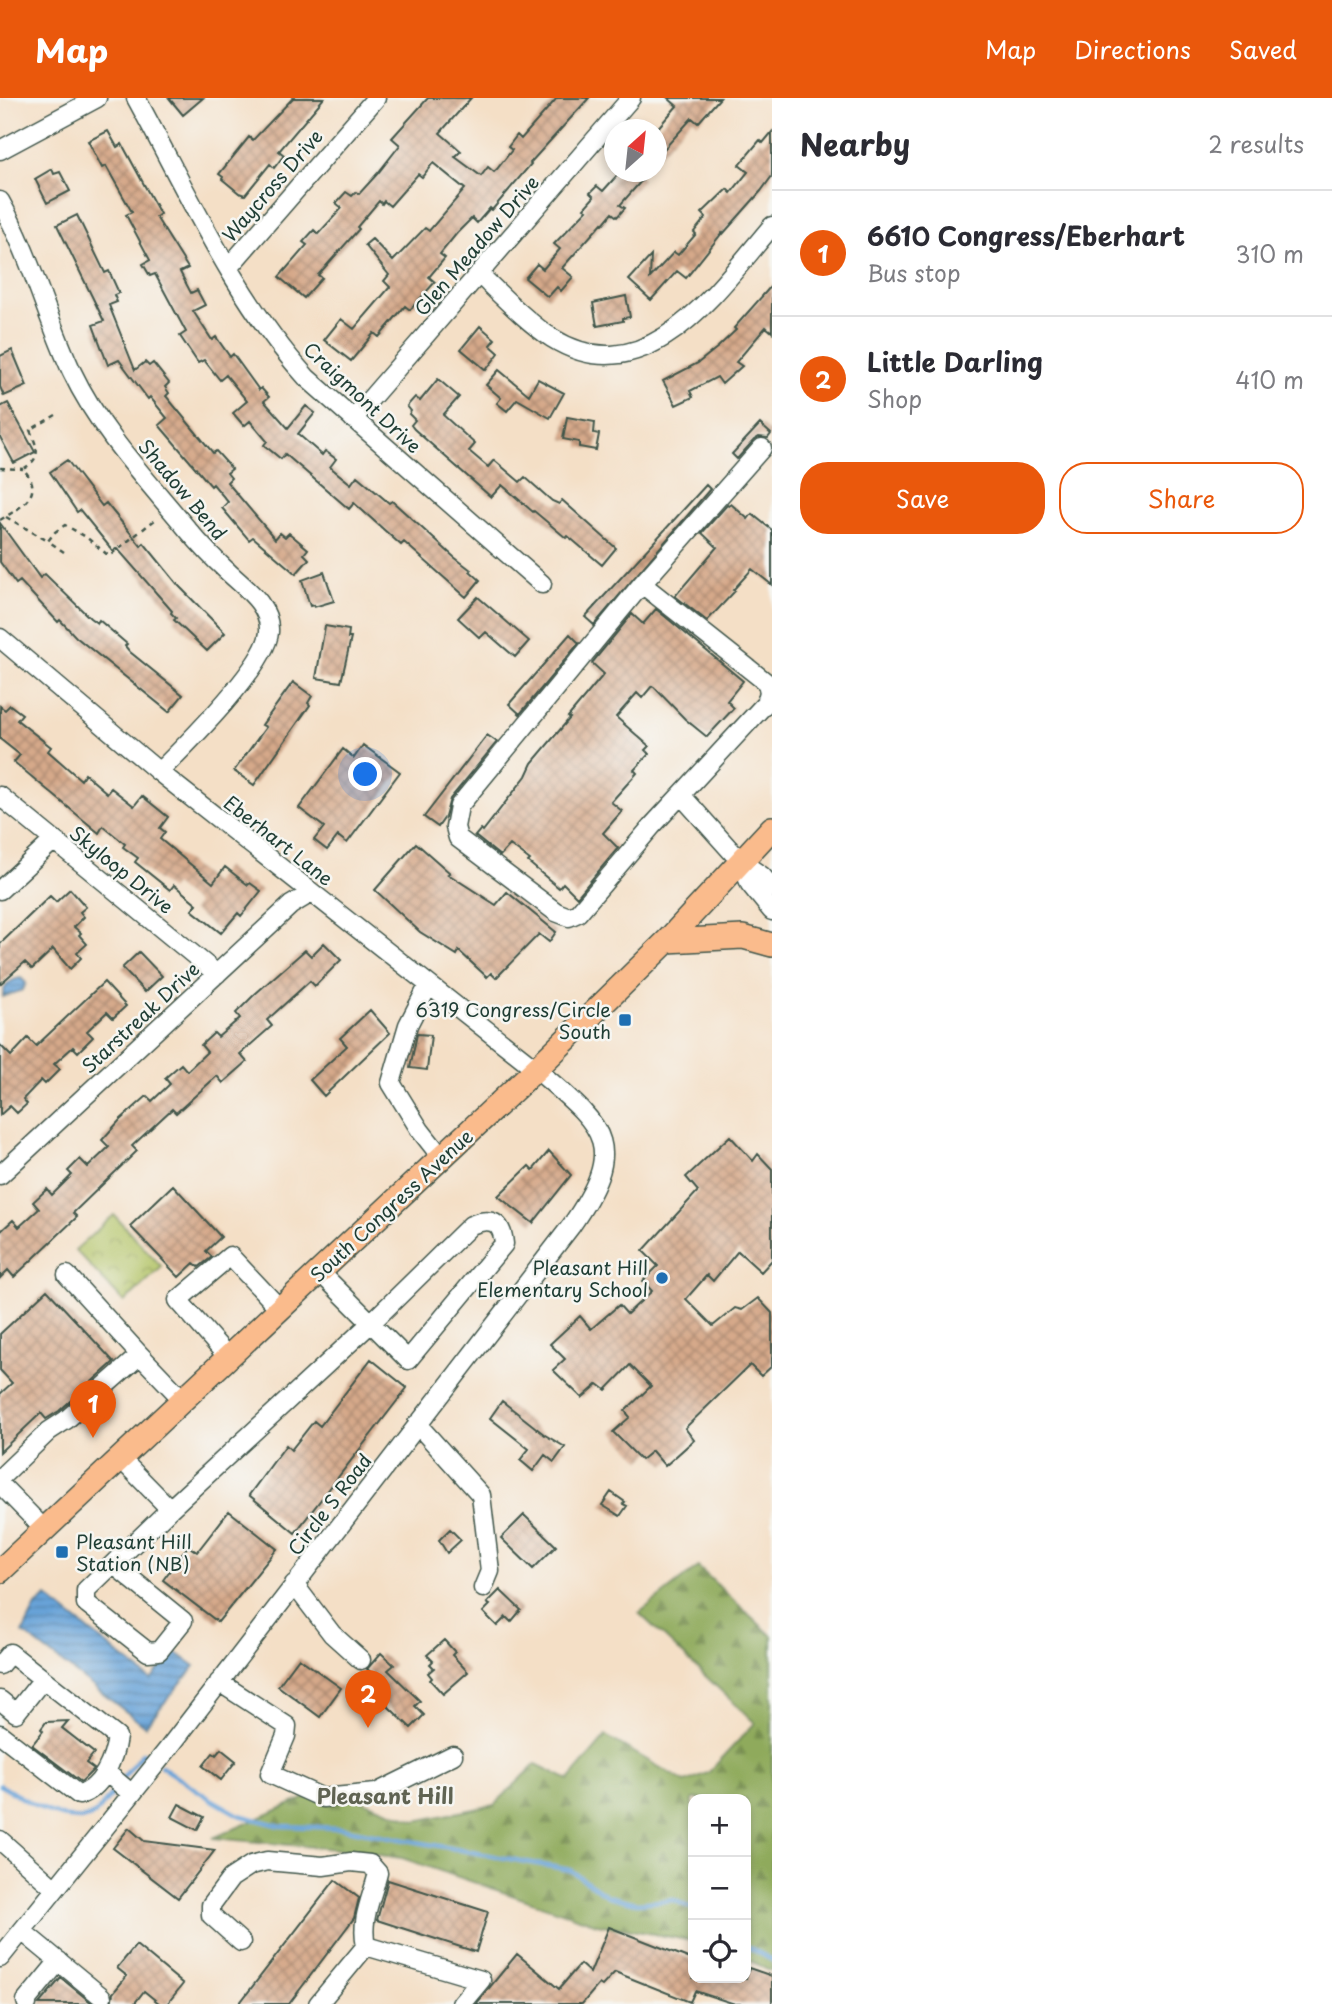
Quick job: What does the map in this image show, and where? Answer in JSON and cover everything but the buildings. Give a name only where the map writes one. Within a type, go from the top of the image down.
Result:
[{"type":"main road","name":"South Congress Avenue","points":[[0,1571],[536,1069],[667,941],[772,828]]},
{"type":"main road","points":[[667,941],[743,937],[772,945]]},
{"type":"street","points":[[0,150],[97,98]]},
{"type":"street","name":"Craigmont Drive","points":[[136,98],[228,268],[281,349],[307,378],[541,584]]},
{"type":"street","name":"Waycross Drive","points":[[228,268],[376,98]]},
{"type":"street","name":"Glen Meadow Drive","points":[[353,419],[631,98]]},
{"type":"street","name":"Shadow Bend","points":[[0,201],[17,235],[72,373],[88,401],[119,446],[188,530],[252,595],[267,617],[270,630],[263,654],[205,726],[159,772]]},
{"type":"street","points":[[478,275],[550,337],[573,349],[600,356],[624,354],[651,345],[705,303],[772,226]]},
{"type":"street","points":[[642,584],[767,683],[769,692],[766,703],[716,760],[652,826],[578,913],[569,917],[556,912],[458,838],[455,827],[459,806],[642,584],[762,448]]},
{"type":"street","name":"Eberhart Lane","points":[[0,638],[159,772],[536,1069]]},
{"type":"street","points":[[681,795],[741,862],[762,876],[772,888]]},
{"type":"street","name":"Skyloop Drive","points":[[0,796],[217,974]]},
{"type":"street","points":[[0,890],[54,840]]},
{"type":"street","points":[[741,862],[750,884],[772,911]]},
{"type":"street","name":"Starstreak Drive","points":[[0,1175],[291,905],[311,893]]},
{"type":"street","points":[[428,986],[408,1025],[391,1083],[420,1129],[442,1157]]},
{"type":"street","name":"Circle S Road","points":[[0,1958],[133,1789],[168,1749],[589,1200],[604,1161],[604,1143],[600,1131],[585,1112],[536,1069]]},
{"type":"street","points":[[113,1564],[183,1621],[159,1651],[148,1652],[86,1603],[86,1590],[170,1509],[370,1324],[471,1225],[483,1220],[495,1223],[503,1231],[504,1244],[408,1360],[370,1324],[320,1272]]},
{"type":"street","points":[[227,1356],[178,1300],[230,1256],[280,1308]]},
{"type":"street","points":[[67,1275],[183,1400]]},
{"type":"street","points":[[0,1478],[48,1431],[66,1420],[140,1355]]},
{"type":"street","points":[[417,1424],[481,1494],[490,1571],[483,1588]]},
{"type":"street","points":[[120,1458],[170,1509]]},
{"type":"street","points":[[0,1483],[44,1529]]},
{"type":"street","points":[[294,1584],[332,1634],[361,1660]]},
{"type":"street","points":[[0,1665],[10,1653],[117,1737],[106,1772],[88,1793],[79,1795],[0,1734]]},
{"type":"street","points":[[0,1700],[16,1713],[43,1679]]},
{"type":"street","points":[[219,1682],[287,1726],[286,1736],[270,1774],[323,1798],[376,1793],[453,1755]]},
{"type":"street","points":[[106,1772],[133,1789]]},
{"type":"street","points":[[0,1840],[55,1889]]},
{"type":"street","points":[[241,1942],[211,1915],[211,1905],[232,1878],[251,1865],[267,1861],[323,1866],[351,1862],[370,1864],[378,1873],[365,1914],[363,1931],[366,1946],[321,2003]]},
{"type":"street","points":[[22,1931],[102,1997]]},
{"type":"street","points":[[366,1946],[481,1980],[461,2004]]},
{"type":"street","points":[[27,2004],[26,2001],[37,1985],[59,1961]]},
{"type":"path","points":[[0,468],[23,469],[33,463],[36,457],[35,442],[30,430],[56,415]]},
{"type":"path","points":[[0,520],[24,505],[31,495],[31,479],[23,469]]},
{"type":"path","points":[[6,517],[64,552]]},
{"type":"path","points":[[48,541],[55,532],[65,526],[86,537],[109,556],[159,517]]},
{"type":"path","points":[[27,529],[32,523]]},
{"type":"green space","points":[[114,1215],[162,1267],[124,1302],[75,1250]]},
{"type":"green space","points":[[698,1567],[772,1636],[772,1971],[751,1961],[751,1794],[688,1794],[688,1940],[597,1924],[402,1858],[213,1838],[319,1792],[355,1798],[416,1821],[494,1805],[536,1764],[569,1780],[606,1736],[685,1782],[708,1773],[755,1723],[639,1613]]},
{"type":"water","points":[[21,978],[26,983],[23,990],[3,997],[8,984]]},
{"type":"water","points":[[47,1597],[151,1680],[174,1651],[195,1666],[145,1726],[23,1633],[36,1606]]},
{"type":"waterway","points":[[122,1779],[143,1753],[154,1761]]},
{"type":"waterway","points":[[161,1766],[239,1815],[281,1826],[341,1828],[570,1870],[608,1896],[637,1903],[674,1900],[688,1907]]},
{"type":"waterway","points":[[0,1785],[45,1810],[82,1819],[95,1814],[117,1786]]},
{"type":"waterway","points":[[751,1949],[772,1960]]},
{"type":"place","name":"6319 Congress/Circle South","points":[[625,1020]]},
{"type":"place","name":"Pleasant Hill Elementary School","points":[[662,1278]]},
{"type":"place","name":"6610 Congress/Eberhart","points":[[93,1438]]},
{"type":"place","name":"Pleasant Hill Station (NB)","points":[[62,1552]]},
{"type":"place","name":"Little Darling","points":[[368,1728]]},
{"type":"district","name":"Pleasant Hill","points":[[385,1795]]}]
